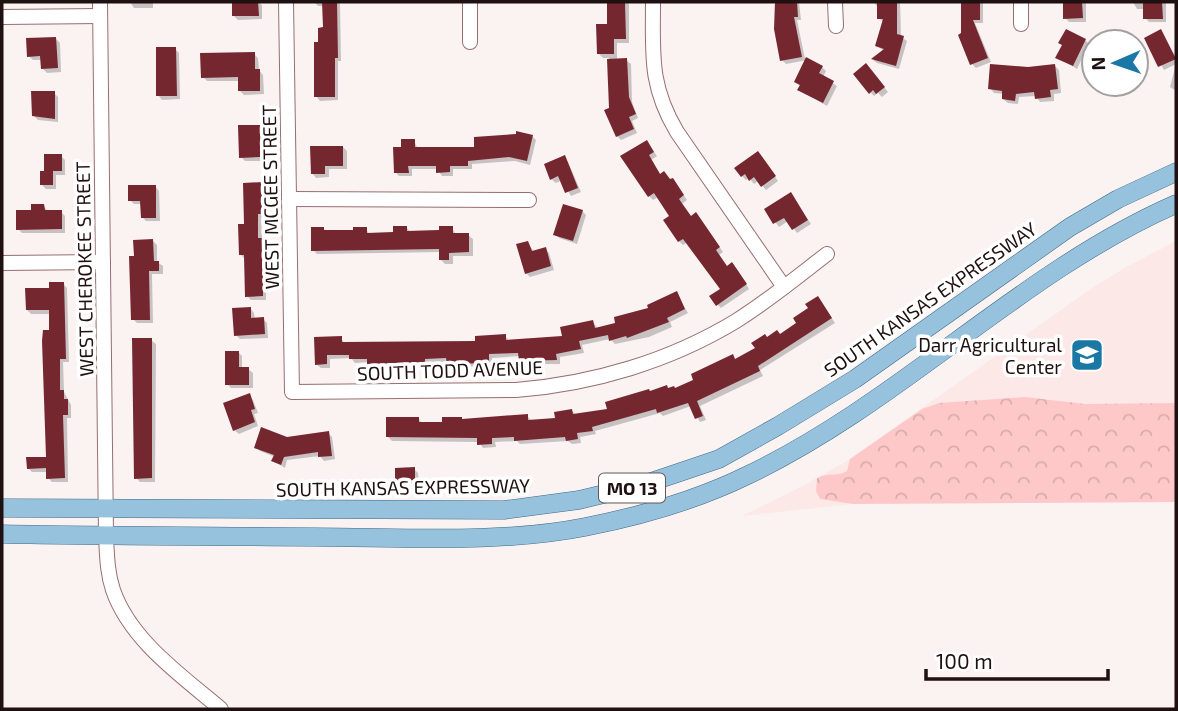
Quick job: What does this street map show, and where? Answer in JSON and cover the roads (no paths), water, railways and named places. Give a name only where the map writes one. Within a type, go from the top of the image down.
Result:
[{"type":"main road","name":"SOUTH KANSAS EXPRESSWAY","points":[[2,509],[504,510],[579,500],[645,484],[719,459],[778,426],[855,379],[1070,227],[1118,199],[1176,172]]},
{"type":"main road","name":"MO 13","points":[[2,534],[511,536],[583,528],[648,512],[701,496],[749,475],[824,435],[1102,240],[1176,204]]},
{"type":"street","name":"WEST MCGEE STREET","points":[[286,2],[292,392]]},
{"type":"street","points":[[470,2],[470,42]]},
{"type":"street","points":[[653,2],[655,83],[665,109],[677,132],[784,287]]},
{"type":"street","points":[[835,2],[836,26]]},
{"type":"street","points":[[1021,2],[1021,24]]},
{"type":"street","points":[[2,17],[100,9]]},
{"type":"street","name":"WEST CHEROKEE STREET","points":[[100,9],[106,536],[109,574],[113,591],[128,619],[163,659],[221,709]]},
{"type":"street","points":[[289,199],[529,201]]},
{"type":"street","name":"SOUTH TODD AVENUE","points":[[292,392],[545,388],[627,369],[681,350],[735,321],[827,254]]},
{"type":"street","points":[[2,263],[103,262]]},
{"type":"place","name":"Darr Agricultural Center","points":[[1087,355]]}]
